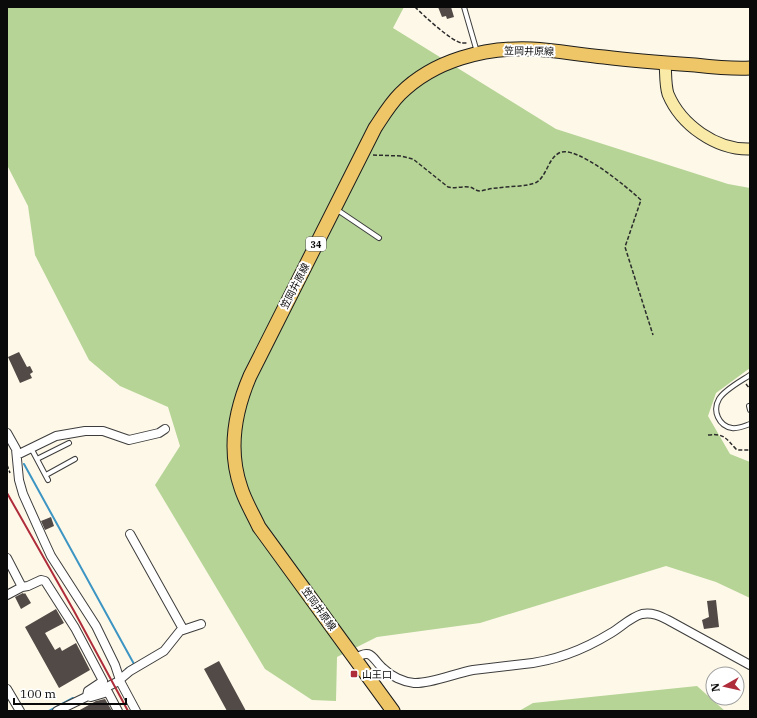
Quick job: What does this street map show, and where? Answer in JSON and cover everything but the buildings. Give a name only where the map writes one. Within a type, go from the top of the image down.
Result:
[{"type":"main road","name":"笠岡井原線","points":[[393,711],[260,527],[248,506],[240,487],[234,453],[234,437],[242,394],[375,128],[388,108],[416,81],[432,70],[454,60],[475,54],[495,51],[532,49],[665,63],[750,68]]},
{"type":"street","points":[[665,63],[668,92],[674,104],[691,126],[716,142],[731,147],[750,149]]},
{"type":"street","points":[[17,455],[56,436],[85,431],[103,432],[129,440],[159,433],[165,429]]},
{"type":"street","points":[[7,433],[16,449],[21,487],[51,556],[96,626],[116,665],[126,694],[136,711]]},
{"type":"street","points":[[130,534],[183,630]]},
{"type":"street","points":[[7,558],[22,587]]},
{"type":"street","points":[[7,595],[40,580],[45,581],[75,628],[103,681],[88,691],[86,696]]},
{"type":"street","points":[[355,659],[360,655],[370,655],[374,657],[382,668],[392,675],[413,683],[424,682],[472,670],[538,663],[553,659],[602,638],[635,617],[642,614],[651,613],[659,615],[750,665]]},
{"type":"street","points":[[57,711],[113,684],[130,671],[164,651],[177,634],[183,630],[201,624]]},
{"type":"street","points":[[7,689],[20,711]]},
{"type":"street","points":[[86,696],[91,697],[108,692],[118,711]]},
{"type":"lane","points":[[464,7],[475,54]]},
{"type":"lane","points":[[334,208],[379,238]]},
{"type":"lane","points":[[750,375],[722,395],[718,400],[716,408],[716,414],[720,421],[726,426],[740,428],[750,424]]},
{"type":"lane","points":[[37,459],[69,443]]},
{"type":"lane","points":[[31,448],[48,480]]},
{"type":"lane","points":[[46,475],[75,459]]},
{"type":"path","points":[[415,7],[423,16],[454,39],[462,43],[469,42],[475,54]]},
{"type":"path","points":[[360,156],[401,156],[413,159],[448,187],[470,187],[477,191],[536,182],[542,177],[556,155],[561,152],[567,152],[589,159],[626,186],[641,200],[625,248],[652,335]]},
{"type":"path","points":[[708,434],[721,435],[737,450],[750,450]]},
{"type":"green space","points":[[7,7],[404,7],[393,28],[556,129],[728,184],[750,188],[750,368],[716,393],[708,416],[730,454],[750,462],[750,598],[716,582],[666,566],[480,623],[377,637],[337,657],[336,701],[312,700],[265,669],[155,485],[180,446],[168,407],[120,386],[89,360],[35,255],[28,206],[7,165]]},
{"type":"green space","points":[[697,686],[705,693],[705,706],[719,706],[725,711],[519,711],[533,703]]},
{"type":"waterway","points":[[24,464],[134,664],[126,669]]},
{"type":"waterway","points":[[49,711],[73,698]]},
{"type":"railway","points":[[7,493],[74,611],[128,711]]},
{"type":"place","name":"山王口","points":[[354,674]]}]
